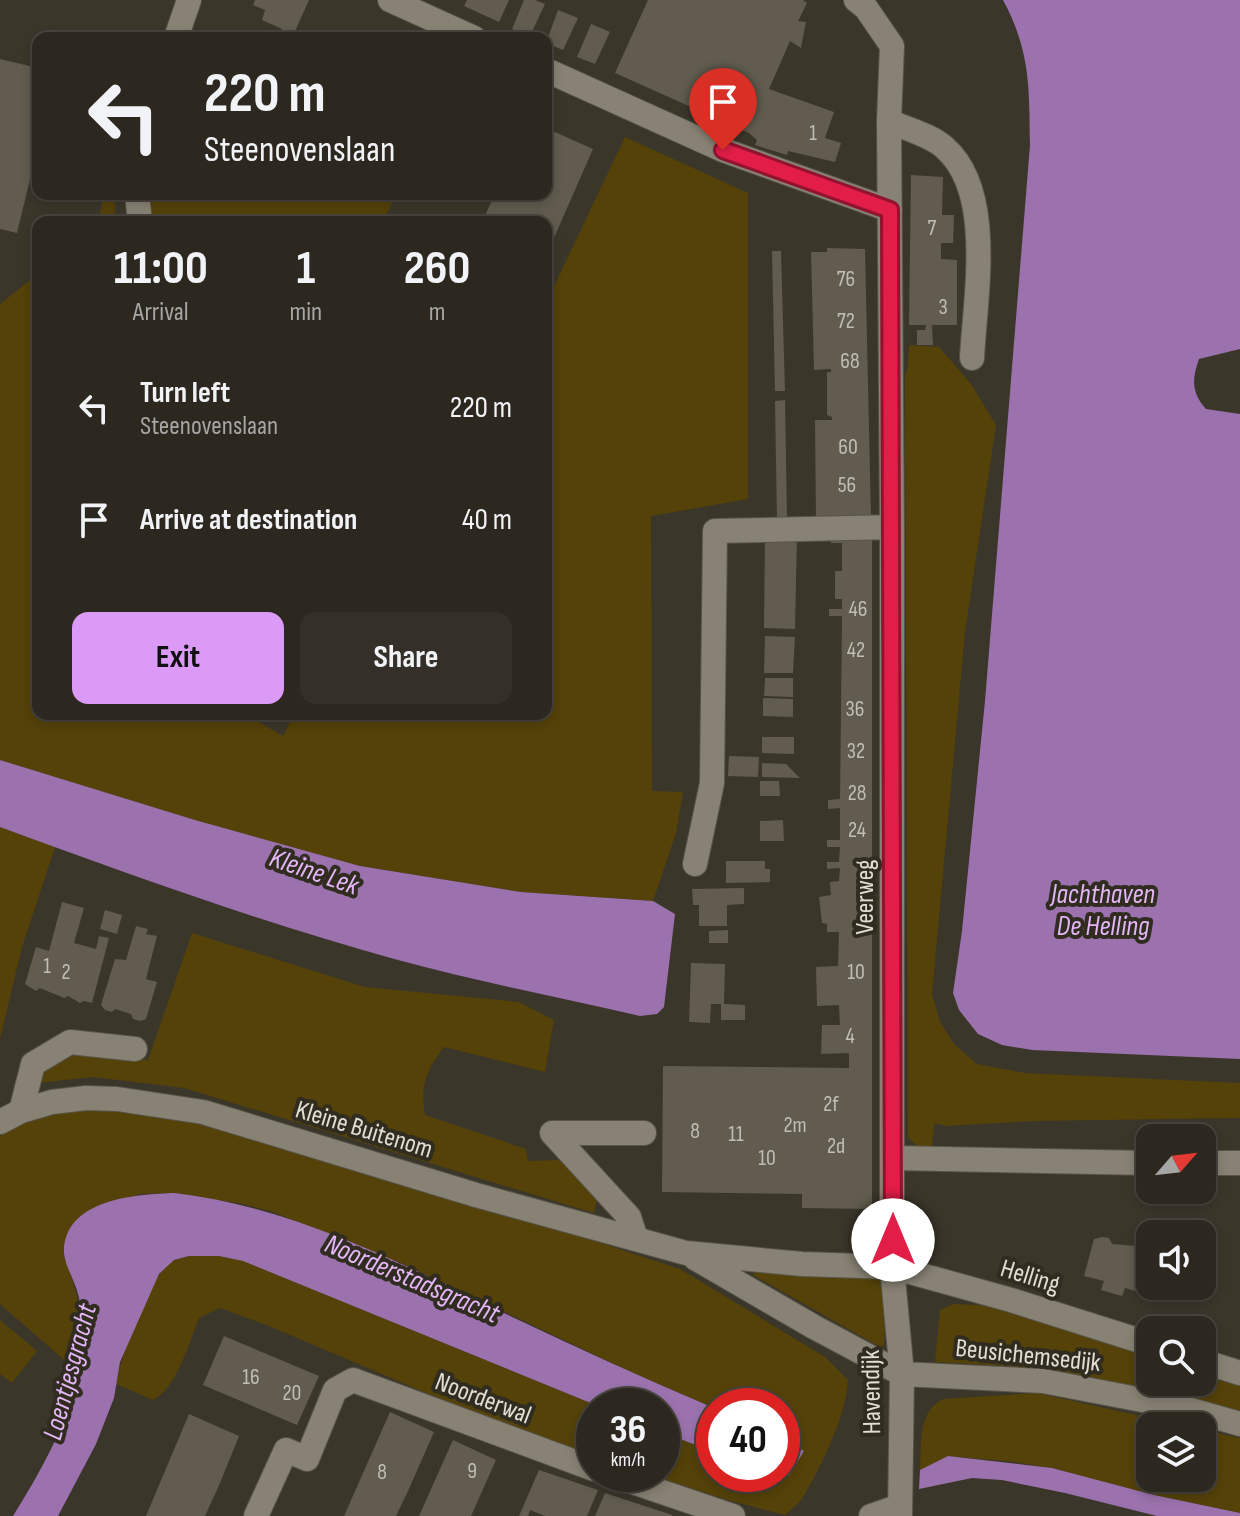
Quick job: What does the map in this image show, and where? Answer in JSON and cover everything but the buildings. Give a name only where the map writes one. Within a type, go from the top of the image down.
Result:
[{"type":"street","points":[[178,32],[189,0]]},
{"type":"street","points":[[390,0],[461,32]]},
{"type":"street","name":"Veerweg","points":[[856,0],[866,8],[892,46],[889,121],[892,1267]]},
{"type":"street","points":[[552,73],[723,150],[890,210]]},
{"type":"street","points":[[889,121],[943,145],[958,161],[969,182],[979,222],[972,358]]},
{"type":"street","points":[[695,864],[712,783],[715,531],[892,527]]},
{"type":"street","name":"Kleine Buitenom","points":[[10,1116],[33,1064],[70,1042],[135,1049]]},
{"type":"street","name":"Kleine Buitenom","points":[[10,1116],[52,1102],[86,1098],[117,1099],[203,1112],[476,1195],[686,1253],[802,1264],[892,1267]]},
{"type":"street","points":[[636,1239],[629,1217],[552,1133],[644,1133]]},
{"type":"street","points":[[893,1158],[1136,1163]]},
{"type":"street","points":[[1216,1163],[1240,1163]]},
{"type":"street","name":"Kleine Buitenom","points":[[686,1253],[902,1374]]},
{"type":"street","name":"Helling","points":[[892,1267],[1136,1340]]},
{"type":"street","name":"Havendijk","points":[[892,1267],[902,1374],[900,1511]]},
{"type":"street","points":[[1216,1365],[1240,1373]]},
{"type":"street","name":"Beusichemsedijk","points":[[902,1374],[1043,1381],[1184,1408],[1240,1424]]},
{"type":"street","name":"Noorderwal","points":[[256,1516],[286,1450],[307,1459],[335,1390],[353,1380],[576,1462]]},
{"type":"street","points":[[662,1492],[733,1516]]},
{"type":"street","points":[[871,1516],[900,1511]]},
{"type":"shaded area","points":[[625,137],[748,193],[748,499],[651,516],[652,791],[683,792],[676,833],[653,901],[521,892],[360,866],[195,820],[0,760],[0,304],[32,279],[32,720],[255,720],[283,736],[291,720],[552,720],[552,290]]},
{"type":"shaded area","points":[[102,200],[115,200],[115,216],[100,216]]},
{"type":"shaded area","points":[[147,200],[393,200],[386,216],[147,216]]},
{"type":"shaded area","points":[[909,345],[939,347],[971,384],[996,425],[965,632],[932,994],[940,1022],[955,1045],[977,1064],[1025,1073],[1240,1083],[1240,1118],[1034,1121],[946,1126],[934,1123],[932,1149],[921,1150],[908,1137],[905,375]]},
{"type":"shaded area","points":[[0,827],[55,847],[22,947],[0,1039]]},
{"type":"shaded area","points":[[192,933],[365,987],[519,1002],[554,1020],[545,1072],[444,1047],[426,1079],[423,1095],[425,1115],[526,1149],[528,1161],[559,1160],[598,1197],[594,1213],[184,1088],[93,1077],[37,1083],[49,1066],[78,1054],[148,1060]]},
{"type":"shaded area","points":[[83,1109],[148,1109],[392,1175],[680,1269],[825,1357],[848,1380],[838,1424],[810,1485],[801,1500],[785,1515],[704,1492],[800,1492],[800,1458],[804,1451],[800,1449],[800,1388],[696,1388],[696,1400],[680,1393],[680,1388],[668,1388],[629,1371],[408,1266],[273,1212],[175,1193],[139,1194],[64,1255],[80,1313],[78,1372],[0,1304],[0,1136],[25,1121]]},
{"type":"shaded area","points":[[189,1256],[219,1256],[243,1261],[576,1397],[576,1450],[457,1406],[220,1308],[199,1318],[181,1364],[161,1395],[153,1400],[116,1384],[145,1301],[162,1271],[171,1262]]},
{"type":"shaded area","points":[[757,1268],[886,1277],[884,1345],[880,1347],[753,1275]]},
{"type":"shaded area","points":[[954,1304],[1018,1307],[1136,1347],[1136,1388],[1008,1366],[935,1362],[940,1310]]},
{"type":"shaded area","points":[[0,1320],[37,1351],[12,1383],[0,1374]]},
{"type":"shaded area","points":[[1216,1373],[1240,1381],[1240,1412],[1171,1396],[1216,1396]]},
{"type":"shaded area","points":[[1037,1393],[1136,1415],[1136,1490],[1052,1468],[1015,1462],[948,1456],[920,1470],[922,1429],[929,1412],[943,1399]]},
{"type":"shaded area","points":[[1216,1433],[1240,1438],[1240,1513],[1143,1492],[1216,1492]]},
{"type":"shaded area","points":[[680,1439],[696,1445],[696,1489],[680,1484]]},
{"type":"water","name":"Jachthaven De Helling","points":[[1003,0],[1240,0],[1240,349],[1199,359],[1194,379],[1195,391],[1206,409],[1240,414],[1240,1059],[1032,1050],[1002,1045],[978,1034],[959,1010],[953,993],[985,701],[1030,145],[1024,54]]},
{"type":"water","name":"Kleine Lek","points":[[0,760],[195,820],[360,866],[521,892],[653,901],[675,914],[664,1007],[657,1014],[640,1016],[398,960],[247,914],[0,827]]},
{"type":"water","name":"Noorderstadsgracht","points":[[175,1193],[218,1200],[261,1210],[344,1239],[668,1388],[576,1388],[576,1397],[243,1261],[219,1256],[189,1256],[174,1260],[159,1274],[120,1362],[114,1398],[96,1444],[58,1516],[13,1516],[58,1433],[75,1389],[80,1366],[83,1318],[64,1253],[67,1235],[76,1221],[89,1211],[105,1203],[141,1195]]},
{"type":"water","points":[[680,1393],[696,1400],[696,1445],[680,1439]]},
{"type":"water","points":[[948,1456],[1052,1468],[1136,1492],[1240,1513],[1240,1516],[1157,1516],[1002,1480],[972,1478],[919,1489],[920,1470]]},
{"type":"route","points":[[723,150],[890,210],[893,1240]]},
{"type":"water label","name":"Loentjesgracht","points":[[70,1372]]}]
